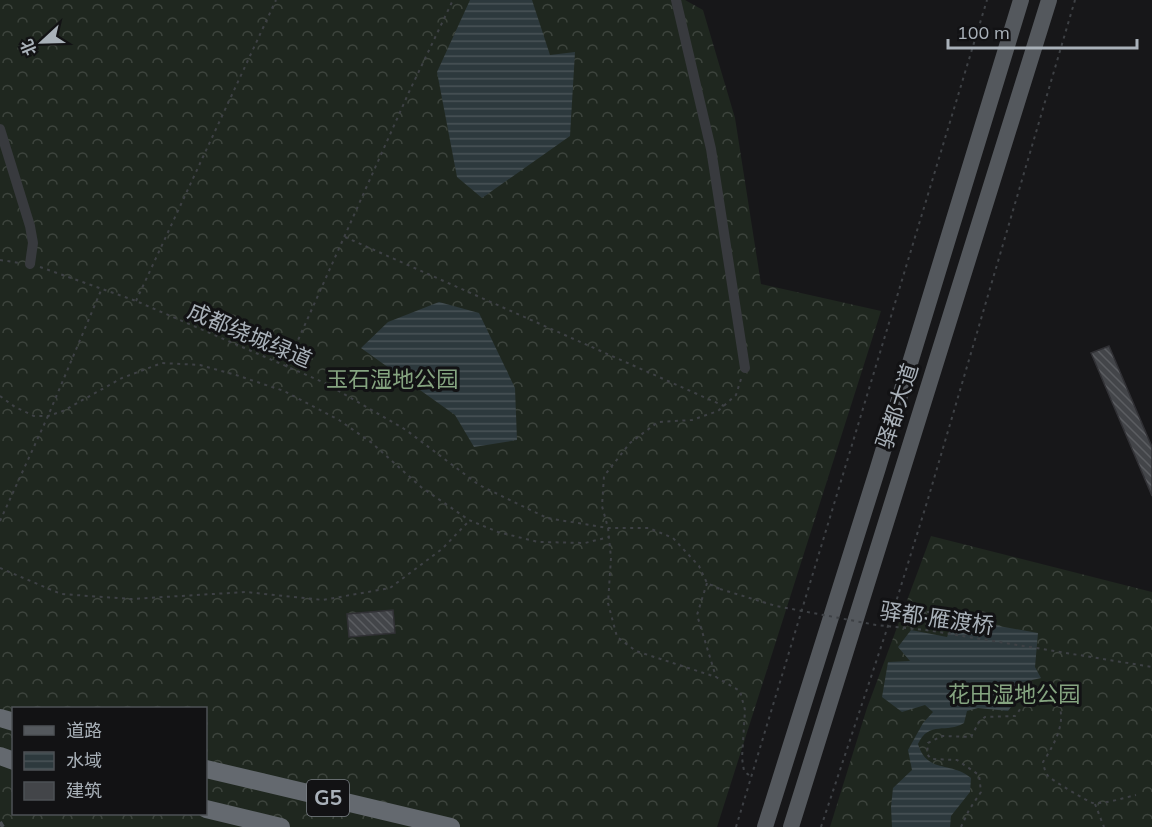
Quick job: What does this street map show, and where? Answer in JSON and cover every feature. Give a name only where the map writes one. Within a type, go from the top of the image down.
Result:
[{"type":"highway","name":"G5","points":[[207,770],[451,827]]},
{"type":"highway","name":"G5","points":[[207,809],[281,827]]},
{"type":"main road","name":"驿都大道","points":[[765,827],[1021,0]]},
{"type":"main road","name":"驿都大道","points":[[790,827],[1049,0]]},
{"type":"street","points":[[676,0],[711,149],[745,368]]},
{"type":"street","points":[[0,129],[30,226],[33,243],[30,264]]},
{"type":"path","points":[[136,301],[276,0]]},
{"type":"path","points":[[286,367],[409,92],[453,0]]},
{"type":"path","points":[[736,827],[987,0]]},
{"type":"path","points":[[821,827],[896,602],[1075,0]]},
{"type":"path","points":[[345,237],[724,406]]},
{"type":"path","name":"成都绕城绿道","points":[[0,260],[30,264],[102,288],[325,383],[406,430],[479,485],[547,518],[608,528],[650,528],[673,538],[699,566],[707,582],[720,589]]},
{"type":"path","points":[[0,521],[48,416],[102,288]]},
{"type":"path","points":[[0,396],[34,416],[48,416],[63,411],[122,378],[162,363],[200,365],[284,391],[339,420],[372,444],[421,487],[469,520],[498,532],[538,542],[585,543],[609,537]]},
{"type":"path","points":[[745,368],[736,395],[718,411],[692,420],[658,422],[630,442],[604,476],[602,506],[608,528],[611,558],[608,603],[617,637],[636,651],[716,677],[740,691],[745,710],[743,765],[744,771],[751,777]]},
{"type":"path","points":[[0,568],[61,594],[131,599],[246,592],[324,600],[390,588],[442,549],[469,520]]},
{"type":"path","points":[[707,582],[697,615],[716,677]]},
{"type":"path","name":"驿都·雁渡桥","points":[[720,589],[776,606],[876,625],[926,630],[1152,667]]},
{"type":"path","points":[[896,602],[923,611],[920,619],[922,622],[928,623],[932,620],[929,612],[925,612],[921,618],[926,623],[926,630]]},
{"type":"path","points":[[961,827],[981,792],[979,775],[957,760],[931,759],[927,754],[928,743],[942,736],[971,737],[979,722],[985,717],[1015,716],[1024,706],[1028,694],[1034,687],[1043,690],[1059,705],[1062,717],[1055,745],[1043,762],[1046,774],[1085,801],[1095,804],[1136,795]]},
{"type":"path","points":[[1095,804],[1104,827]]},
{"type":"green space","name":"玉石湿地公园","points":[[0,0],[685,0],[703,10],[735,118],[761,284],[881,311],[717,827],[0,827]]},
{"type":"green space","name":"花田湿地公园","points":[[931,536],[1152,592],[1152,827],[830,827],[867,708]]},
{"type":"water","points":[[470,0],[532,0],[550,55],[575,52],[570,136],[482,198],[457,177],[437,72]]},
{"type":"water","points":[[439,302],[479,313],[515,388],[517,440],[474,447],[455,415],[361,348],[388,322]]},
{"type":"water","points":[[954,618],[1038,633],[1035,667],[1041,678],[1019,683],[1014,703],[1008,711],[978,708],[967,711],[964,723],[927,732],[922,737],[918,744],[927,760],[971,778],[970,792],[951,816],[950,827],[892,827],[893,788],[912,770],[908,750],[923,723],[933,712],[925,705],[902,712],[882,697],[888,662],[910,661],[898,647],[911,630],[947,637]]},
{"type":"building","points":[[1109,346],[1152,447],[1152,496],[1091,353]]},
{"type":"building","points":[[393,610],[395,633],[349,637],[347,614]]},
{"type":"railway","points":[[0,822],[3,827]]}]
